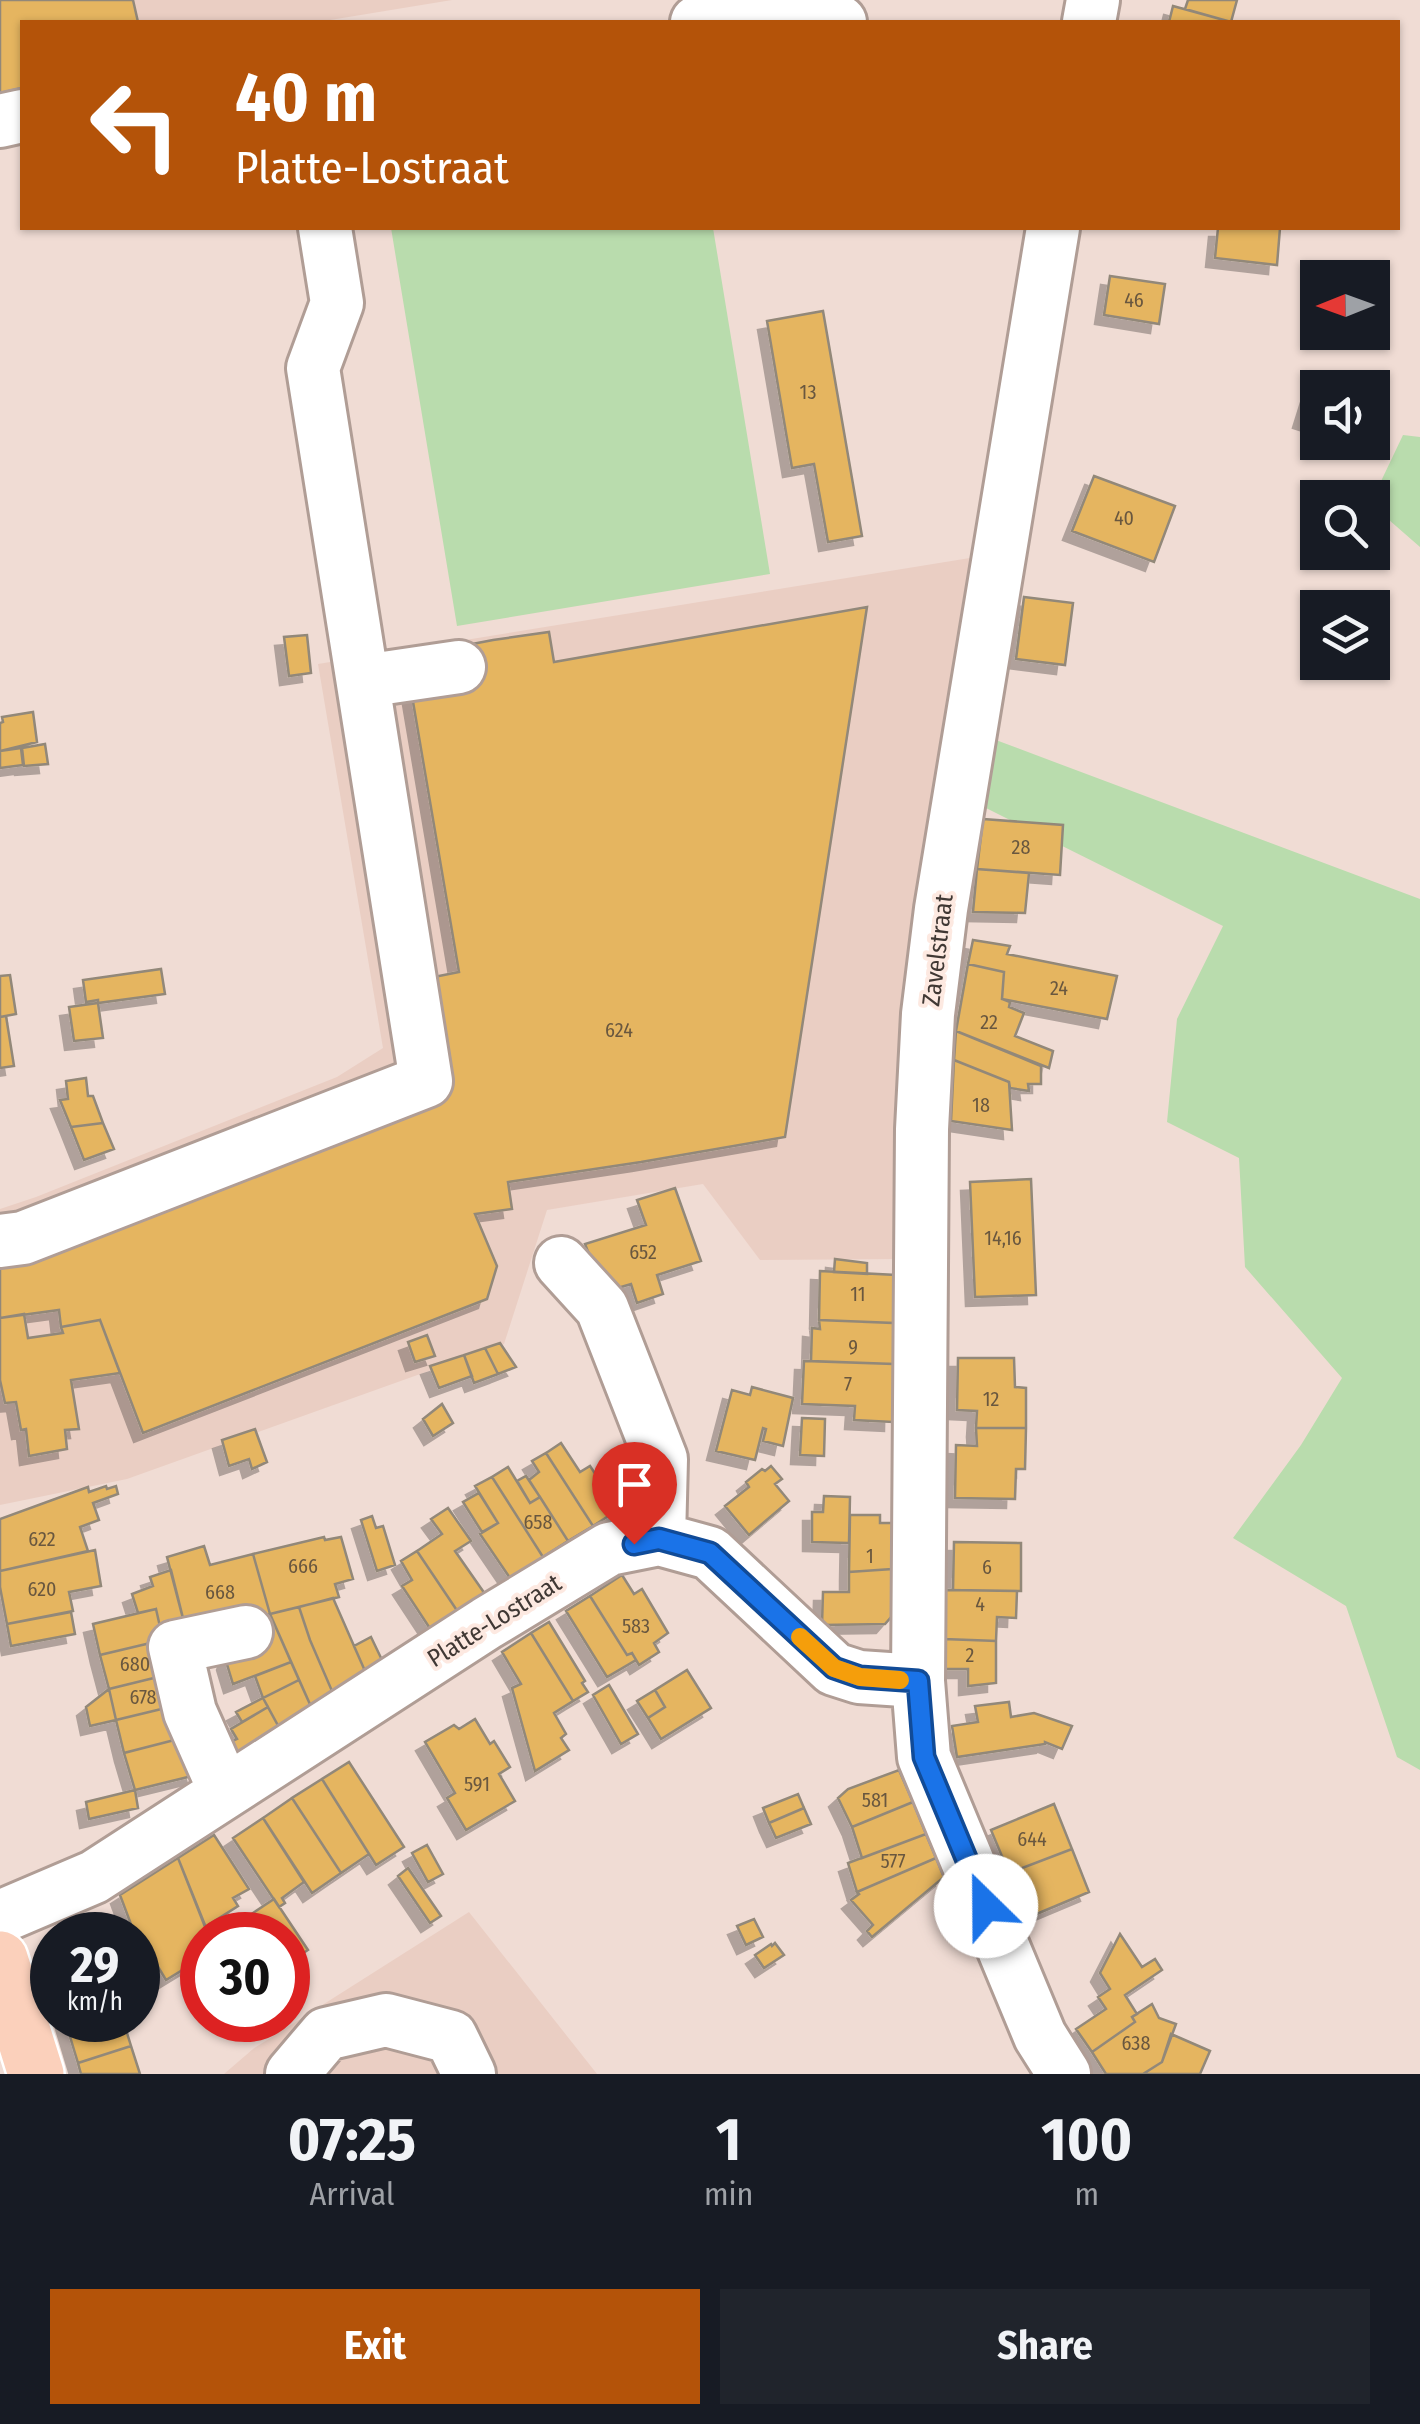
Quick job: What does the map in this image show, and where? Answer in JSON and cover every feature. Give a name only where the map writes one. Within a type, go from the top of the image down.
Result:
[{"type":"main road","points":[[0,1959],[20,2051]]},
{"type":"street","points":[[710,20],[780,8],[821,12],[836,20]]},
{"type":"street","points":[[0,1241],[23,1238],[426,1081],[313,368],[337,303],[325,230]]},
{"type":"street","name":"Zavelstraat","points":[[918,1681],[920,1236],[928,1014],[941,909],[1053,230]]},
{"type":"street","points":[[364,680],[458,667]]},
{"type":"street","points":[[561,1263],[602,1308],[662,1459],[659,1539]]},
{"type":"street","name":"Platte-Lostraat","points":[[0,1917],[94,1876],[609,1549],[659,1539],[710,1553],[834,1668],[860,1677],[918,1681]]},
{"type":"street","points":[[225,1790],[190,1712],[175,1648],[246,1632]]},
{"type":"street","points":[[918,1681],[924,1757],[1040,2036],[1064,2074]]},
{"type":"street","points":[[292,2074],[326,2034],[386,2020],[450,2037],[469,2074]]},
{"type":"shaded area","points":[[0,0],[452,0],[330,20],[20,20],[20,135],[0,140]]},
{"type":"shaded area","points":[[976,557],[903,1259],[760,1260],[703,1184],[547,1210],[504,1344],[127,1479],[0,1505],[0,1209],[337,1077],[383,1048],[318,664]]},
{"type":"shaded area","points":[[469,1912],[597,2074],[224,2074],[264,2042],[310,2042],[310,2013]]},
{"type":"green space","points":[[391,230],[713,230],[770,574],[457,626]]},
{"type":"green space","points":[[1403,435],[1420,437],[1420,547],[1390,521],[1390,480],[1382,480]]},
{"type":"green space","points":[[969,730],[1420,899],[1420,1770],[1397,1757],[1346,1606],[1233,1538],[1301,1445],[1342,1378],[1245,1267],[1239,1158],[1167,1122],[1177,1019],[1223,926],[960,795]]},
{"type":"building","points":[[0,0],[133,0],[138,20],[20,20],[20,88],[0,93]]},
{"type":"building","points":[[1188,0],[1237,0],[1232,20],[1185,9]]},
{"type":"building","points":[[1173,6],[1224,20],[1170,20]]},
{"type":"building","points":[[1218,230],[1280,230],[1277,265],[1215,258]]},
{"type":"building","points":[[1110,276],[1165,284],[1159,324],[1104,315]]},
{"type":"building","points":[[823,311],[862,536],[828,542],[814,464],[792,468],[767,321]]},
{"type":"building","points":[[1094,476],[1175,506],[1154,562],[1072,531]]},
{"type":"building","points":[[1024,597],[1073,603],[1065,665],[1016,659]]},
{"type":"building","points":[[867,607],[785,1137],[508,1182],[512,1209],[475,1214],[497,1266],[487,1299],[143,1433],[100,1320],[61,1327],[59,1310],[0,1318],[0,1256],[446,1082],[429,978],[459,972],[410,684],[462,646],[493,640],[549,632],[554,662]]},
{"type":"building","points":[[307,635],[311,673],[289,676],[284,637]]},
{"type":"building","points":[[33,712],[37,742],[0,751],[2,717]]},
{"type":"building","points":[[45,744],[48,764],[24,766],[22,748]]},
{"type":"building","points":[[21,748],[23,765],[0,768],[0,751]]},
{"type":"building","points":[[983,819],[1063,825],[1060,875],[977,869]]},
{"type":"building","points":[[977,869],[1029,873],[1025,913],[973,912]]},
{"type":"building","points":[[973,940],[1010,946],[1007,954],[1117,976],[1107,1019],[1002,999],[1004,972],[968,964]]},
{"type":"building","points":[[968,964],[1004,972],[1002,999],[1024,1013],[1015,1036],[1053,1051],[1049,1068],[956,1031]]},
{"type":"building","points":[[161,969],[165,994],[86,1002],[83,980]]},
{"type":"building","points":[[10,975],[16,1014],[0,1017],[0,976]]},
{"type":"building","points":[[98,1003],[103,1038],[74,1041],[69,1007]]},
{"type":"building","points":[[6,1016],[14,1066],[0,1068],[0,1017]]},
{"type":"building","points":[[956,1031],[1041,1066],[1041,1084],[1028,1084],[1029,1091],[1010,1088],[1009,1082],[954,1060]]},
{"type":"building","points":[[954,1060],[1009,1082],[1012,1130],[951,1121]]},
{"type":"building","points":[[86,1078],[88,1096],[93,1096],[103,1123],[71,1127],[60,1100],[68,1099],[66,1081]]},
{"type":"building","points":[[103,1123],[114,1149],[84,1160],[71,1127]]},
{"type":"building","points":[[1031,1179],[1036,1295],[975,1297],[970,1182]]},
{"type":"building","points":[[675,1188],[701,1261],[657,1275],[663,1294],[637,1303],[631,1284],[604,1292],[585,1244],[646,1225],[637,1200]]},
{"type":"building","points":[[835,1259],[867,1263],[867,1274],[834,1272]]},
{"type":"building","points":[[820,1271],[896,1275],[895,1323],[819,1320]]},
{"type":"building","points":[[24,1314],[28,1338],[63,1333],[61,1327],[100,1320],[120,1373],[71,1380],[79,1429],[65,1430],[67,1449],[29,1456],[26,1429],[21,1430],[16,1402],[5,1403],[0,1380],[0,1318]]},
{"type":"building","points":[[819,1320],[893,1323],[894,1364],[811,1361],[812,1328],[820,1329]]},
{"type":"building","points":[[427,1335],[435,1356],[415,1362],[408,1342]]},
{"type":"building","points":[[500,1343],[516,1367],[498,1374],[485,1348]]},
{"type":"building","points":[[485,1348],[498,1374],[474,1383],[464,1355]]},
{"type":"building","points":[[464,1355],[472,1376],[439,1388],[430,1366]]},
{"type":"building","points":[[958,1358],[1014,1358],[1015,1387],[1026,1388],[1026,1428],[976,1428],[977,1411],[957,1410]]},
{"type":"building","points":[[804,1361],[894,1364],[893,1422],[854,1420],[855,1406],[802,1404]]},
{"type":"building","points":[[752,1387],[793,1398],[783,1446],[763,1441],[763,1428],[755,1460],[716,1451],[732,1390],[750,1395]]},
{"type":"building","points":[[442,1404],[453,1423],[433,1436],[423,1419]]},
{"type":"building","points":[[802,1418],[825,1419],[824,1456],[800,1455]]},
{"type":"building","points":[[976,1428],[1026,1428],[1025,1469],[1016,1469],[1015,1499],[955,1498],[956,1445],[977,1446]]},
{"type":"building","points":[[255,1429],[267,1462],[252,1469],[249,1459],[229,1466],[222,1440]]},
{"type":"building","points":[[561,1443],[580,1472],[590,1466],[598,1478],[617,1464],[639,1496],[593,1526],[546,1453]]},
{"type":"building","points":[[546,1453],[593,1526],[568,1541],[529,1480],[539,1472],[532,1461]]},
{"type":"building","points":[[771,1466],[782,1479],[775,1484],[789,1501],[749,1535],[725,1506],[749,1487],[746,1482]]},
{"type":"building","points":[[508,1467],[530,1503],[540,1497],[568,1541],[543,1557],[492,1477]]},
{"type":"building","points":[[526,1476],[540,1497],[530,1503],[517,1481]]},
{"type":"building","points":[[492,1477],[543,1557],[510,1578],[480,1534],[498,1523],[475,1486]]},
{"type":"building","points":[[116,1486],[118,1494],[93,1503],[99,1520],[80,1527],[88,1551],[0,1571],[0,1519],[88,1487],[89,1492]]},
{"type":"building","points":[[479,1493],[498,1523],[482,1532],[463,1502]]},
{"type":"building","points":[[824,1496],[850,1497],[849,1543],[812,1542],[812,1512],[823,1512]]},
{"type":"building","points":[[448,1508],[471,1541],[455,1551],[485,1594],[458,1612],[417,1551],[442,1534],[431,1519]]},
{"type":"building","points":[[850,1515],[880,1515],[880,1523],[892,1523],[892,1569],[849,1572]]},
{"type":"building","points":[[372,1516],[376,1528],[383,1526],[395,1565],[377,1571],[361,1520]]},
{"type":"building","points":[[324,1537],[341,1537],[353,1579],[335,1584],[339,1597],[270,1614],[253,1554]]},
{"type":"building","points":[[954,1542],[1021,1543],[1021,1591],[953,1590]]},
{"type":"building","points":[[204,1546],[210,1565],[253,1554],[270,1614],[187,1634],[167,1557]]},
{"type":"building","points":[[95,1550],[101,1586],[69,1592],[73,1611],[7,1624],[0,1571]]},
{"type":"building","points":[[417,1551],[458,1612],[431,1630],[402,1586],[412,1580],[401,1561]]},
{"type":"building","points":[[892,1569],[892,1616],[885,1624],[822,1625],[823,1592],[849,1592],[849,1572]]},
{"type":"building","points":[[171,1570],[187,1634],[163,1640],[156,1609],[138,1613],[132,1594],[153,1586],[150,1577]]},
{"type":"building","points":[[622,1575],[634,1594],[642,1589],[668,1633],[654,1643],[659,1652],[639,1665],[632,1653],[627,1655],[590,1596]]},
{"type":"building","points":[[945,1590],[1017,1591],[1016,1618],[997,1617],[996,1641],[944,1639]]},
{"type":"building","points":[[590,1596],[627,1655],[632,1653],[636,1660],[607,1677],[566,1611]]},
{"type":"building","points":[[333,1598],[365,1671],[332,1691],[299,1607]]},
{"type":"building","points":[[299,1607],[332,1691],[312,1704],[316,1709],[313,1711],[270,1614]]},
{"type":"building","points":[[156,1609],[163,1640],[100,1655],[93,1624]]},
{"type":"building","points":[[71,1612],[75,1634],[11,1646],[7,1624]]},
{"type":"building","points":[[270,1614],[291,1662],[233,1684],[226,1661],[242,1621]]},
{"type":"building","points":[[549,1622],[585,1681],[582,1683],[588,1692],[573,1701],[531,1633]]},
{"type":"building","points":[[531,1633],[573,1701],[554,1713],[566,1734],[561,1738],[569,1750],[535,1771],[512,1688],[521,1684],[502,1652]]},
{"type":"building","points":[[371,1637],[382,1660],[365,1671],[354,1646]]},
{"type":"building","points":[[944,1639],[996,1641],[996,1683],[968,1686],[968,1669],[943,1669]]},
{"type":"building","points":[[163,1640],[170,1674],[109,1689],[100,1655]]},
{"type":"building","points":[[291,1662],[299,1680],[263,1698],[255,1676]]},
{"type":"building","points":[[687,1670],[711,1708],[661,1739],[648,1718],[665,1707],[655,1690]]},
{"type":"building","points":[[170,1674],[178,1705],[116,1720],[109,1689]]},
{"type":"building","points":[[299,1680],[313,1711],[281,1731],[263,1698]]},
{"type":"building","points":[[609,1685],[638,1734],[621,1744],[593,1695]]},
{"type":"building","points":[[109,1689],[116,1720],[90,1726],[86,1707]]},
{"type":"building","points":[[655,1690],[665,1707],[648,1718],[637,1701]]},
{"type":"building","points":[[263,1698],[268,1707],[242,1722],[236,1712]]},
{"type":"building","points":[[1009,1702],[1011,1717],[1034,1713],[1072,1726],[1062,1749],[1045,1742],[957,1757],[952,1726],[978,1722],[975,1706]]},
{"type":"building","points":[[178,1705],[186,1737],[124,1753],[116,1720]]},
{"type":"building","points":[[268,1707],[281,1731],[223,1763],[216,1748],[237,1739],[231,1729]]},
{"type":"building","points":[[475,1719],[510,1767],[499,1774],[515,1801],[466,1830],[447,1798],[455,1793],[425,1742],[454,1725],[459,1729]]},
{"type":"building","points":[[186,1737],[196,1775],[135,1790],[124,1753]]},
{"type":"building","points":[[349,1762],[404,1847],[376,1865],[322,1779]]},
{"type":"building","points":[[899,1770],[913,1802],[852,1827],[838,1798],[848,1789]]},
{"type":"building","points":[[322,1779],[369,1854],[341,1873],[292,1798]]},
{"type":"building","points":[[135,1790],[138,1808],[89,1819],[86,1802]]},
{"type":"building","points":[[798,1794],[804,1808],[769,1823],[763,1808]]},
{"type":"building","points":[[292,1798],[341,1873],[312,1893],[263,1818]]},
{"type":"building","points":[[913,1802],[926,1834],[862,1858],[852,1827]]},
{"type":"building","points":[[1054,1804],[1072,1849],[1009,1873],[991,1830]]},
{"type":"building","points":[[804,1808],[811,1824],[776,1838],[769,1823]]},
{"type":"building","points":[[263,1818],[304,1882],[282,1898],[285,1903],[279,1907],[233,1838]]},
{"type":"building","points":[[926,1834],[936,1858],[857,1892],[848,1863]]},
{"type":"building","points":[[214,1835],[249,1889],[233,1898],[238,1906],[229,1912],[199,1912],[178,1858]]},
{"type":"building","points":[[427,1845],[443,1874],[428,1882],[412,1853]]},
{"type":"building","points":[[1072,1849],[1089,1892],[1027,1918],[1009,1873]]},
{"type":"building","points":[[178,1858],[200,1912],[180,1912],[180,1971],[166,1980],[160,1970],[160,1912],[126,1912],[120,1895]]},
{"type":"building","points":[[936,1858],[944,1877],[872,1937],[867,1931],[873,1925],[851,1900],[857,1892]]},
{"type":"building","points":[[408,1868],[441,1916],[430,1923],[398,1876]]},
{"type":"building","points":[[274,1899],[283,1912],[254,1912]]},
{"type":"building","points":[[754,1919],[763,1937],[746,1945],[737,1926]]},
{"type":"building","points":[[1120,1934],[1142,1967],[1155,1959],[1162,1970],[1125,1995],[1137,2014],[1132,2017],[1135,2022],[1092,2052],[1076,2029],[1106,2009],[1098,1997],[1110,1989],[1100,1973]]},
{"type":"building","points":[[775,1943],[784,1955],[764,1968],[755,1955]]},
{"type":"building","points":[[1152,2004],[1159,2018],[1176,2024],[1162,2062],[1143,2074],[1106,2074],[1092,2052],[1135,2022],[1132,2017]]},
{"type":"building","points":[[1171,2034],[1210,2051],[1200,2074],[1143,2074],[1162,2062]]},
{"type":"building","points":[[72,2042],[130,2042],[131,2046],[78,2063]]},
{"type":"building","points":[[131,2046],[140,2074],[81,2074],[78,2063]]},
{"type":"slow traffic","points":[[800,1637],[834,1668],[860,1677],[900,1680]]},
{"type":"route","points":[[634,1544],[659,1539],[710,1553],[834,1668],[860,1677],[918,1681],[924,1757],[986,1906]]}]
